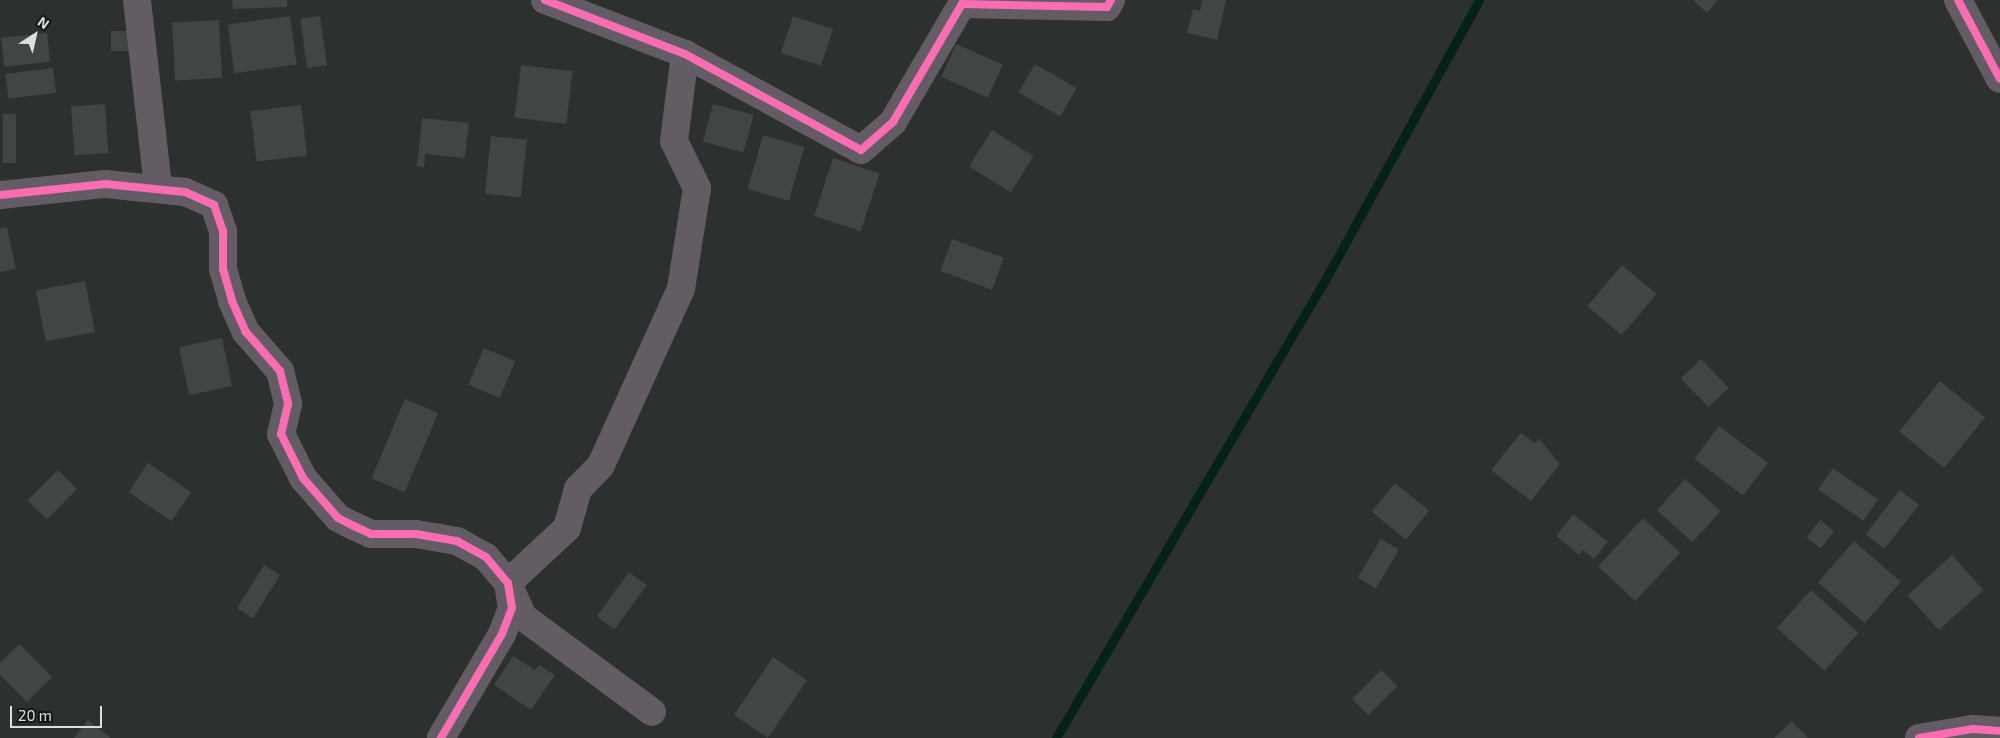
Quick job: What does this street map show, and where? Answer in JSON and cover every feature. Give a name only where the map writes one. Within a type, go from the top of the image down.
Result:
[{"type":"street","points":[[137,0],[158,188]]},
{"type":"street","points":[[545,0],[685,54],[861,150],[893,122],[956,2],[1107,7],[1111,0]]},
{"type":"street","points":[[1958,0],[2000,79]]},
{"type":"street","points":[[508,583],[566,528],[578,489],[601,465],[681,289],[697,188],[674,141],[685,54]]},
{"type":"street","points":[[0,196],[105,184],[185,192],[214,205],[222,231],[223,269],[232,301],[246,332],[280,371],[288,404],[281,434],[303,478],[338,518],[371,534],[416,534],[457,541],[486,557],[508,583],[523,617],[652,712]]},
{"type":"street","points":[[441,738],[502,634],[512,608],[508,583]]},
{"type":"street","points":[[1919,738],[1973,729],[2000,731]]},
{"type":"building","points":[[232,0],[287,0],[287,7],[233,9]]},
{"type":"building","points":[[1202,0],[1226,0],[1217,40],[1187,33],[1193,9],[1200,11]]},
{"type":"building","points":[[1693,0],[1718,0],[1707,13]]},
{"type":"building","points":[[290,16],[297,65],[234,73],[228,25]]},
{"type":"building","points":[[320,16],[327,66],[307,68],[300,19]]},
{"type":"building","points":[[793,16],[833,29],[821,66],[781,53]]},
{"type":"building","points":[[219,20],[222,78],[175,80],[172,22]]},
{"type":"building","points":[[111,31],[132,31],[132,51],[111,51]]},
{"type":"building","points":[[47,33],[50,62],[4,67],[1,38]]},
{"type":"building","points":[[956,44],[1003,65],[988,98],[941,77]]},
{"type":"building","points":[[1035,64],[1077,88],[1060,117],[1018,93]]},
{"type":"building","points":[[521,65],[573,71],[566,124],[515,118]]},
{"type":"building","points":[[53,68],[56,93],[8,99],[5,74]]},
{"type":"building","points":[[105,104],[108,153],[75,155],[71,106]]},
{"type":"building","points":[[713,104],[754,115],[743,153],[703,142]]},
{"type":"building","points":[[301,105],[307,156],[257,162],[250,111]]},
{"type":"building","points":[[3,114],[16,114],[16,163],[3,163]]},
{"type":"building","points":[[422,118],[469,123],[465,158],[425,154],[424,167],[417,166]]},
{"type":"building","points":[[992,130],[1034,156],[1011,192],[969,166]]},
{"type":"building","points":[[763,135],[804,147],[789,201],[748,189]]},
{"type":"building","points":[[491,136],[527,140],[521,197],[485,194]]},
{"type":"building","points":[[833,158],[880,173],[861,231],[814,216]]},
{"type":"building","points":[[7,227],[16,269],[0,272],[0,228]]},
{"type":"building","points":[[952,239],[1004,258],[992,290],[940,271]]},
{"type":"building","points":[[1622,265],[1656,294],[1622,335],[1587,306]]},
{"type":"building","points":[[85,281],[95,332],[46,342],[36,291]]},
{"type":"building","points":[[222,338],[232,386],[189,395],[179,347]]},
{"type":"building","points":[[484,348],[515,361],[500,398],[468,385]]},
{"type":"building","points":[[1701,359],[1729,388],[1709,407],[1681,378]]},
{"type":"building","points":[[1940,381],[1985,418],[1944,468],[1899,432]]},
{"type":"building","points":[[405,399],[438,413],[405,492],[371,478]]},
{"type":"building","points":[[1719,426],[1768,463],[1743,495],[1694,459]]},
{"type":"building","points":[[1521,433],[1535,443],[1539,439],[1560,464],[1531,501],[1491,470]]},
{"type":"building","points":[[148,463],[191,492],[172,521],[128,492]]},
{"type":"building","points":[[1833,468],[1878,500],[1863,521],[1818,489]]},
{"type":"building","points":[[58,470],[77,489],[47,519],[28,500]]},
{"type":"building","points":[[1685,479],[1721,511],[1693,542],[1657,510]]},
{"type":"building","points":[[1395,483],[1429,511],[1406,539],[1372,512]]},
{"type":"building","points":[[1900,490],[1919,505],[1884,549],[1866,534]]},
{"type":"building","points":[[1573,514],[1608,542],[1594,559],[1583,550],[1579,555],[1556,536]]},
{"type":"building","points":[[1643,518],[1680,553],[1635,601],[1598,566]]},
{"type":"building","points":[[1820,520],[1834,531],[1821,548],[1806,537]]},
{"type":"building","points":[[1381,539],[1399,550],[1376,588],[1358,578]]},
{"type":"building","points":[[1854,541],[1901,582],[1865,623],[1818,583]]},
{"type":"building","points":[[1952,555],[1983,590],[1939,630],[1907,595]]},
{"type":"building","points":[[264,565],[280,575],[253,618],[237,608]]},
{"type":"building","points":[[629,572],[647,585],[614,629],[597,616]]},
{"type":"building","points":[[1811,590],[1859,633],[1824,671],[1777,628]]},
{"type":"building","points":[[19,644],[52,677],[27,702],[0,675],[0,663]]},
{"type":"building","points":[[513,656],[535,670],[539,665],[555,675],[531,710],[494,685]]},
{"type":"building","points":[[773,657],[807,680],[768,738],[734,715]]},
{"type":"building","points":[[1381,670],[1397,686],[1368,715],[1352,699]]},
{"type":"building","points":[[88,720],[111,738],[74,738]]},
{"type":"building","points":[[1792,721],[1808,738],[1774,738]]},
{"type":"waterway","points":[[1056,738],[1329,273],[1479,0]]},
{"type":"cycle path","points":[[545,0],[685,54],[861,150],[893,122],[962,4],[1107,7],[1111,0]]},
{"type":"cycle path","points":[[1958,0],[2000,79]]},
{"type":"cycle path","points":[[0,195],[105,184],[185,192],[214,205],[223,231],[223,269],[232,301],[246,332],[280,371],[288,404],[281,434],[303,478],[338,518],[371,534],[416,534],[457,541],[486,557],[508,583],[512,608],[502,634],[441,738]]},
{"type":"cycle path","points":[[1919,738],[1973,729],[2000,731]]}]
